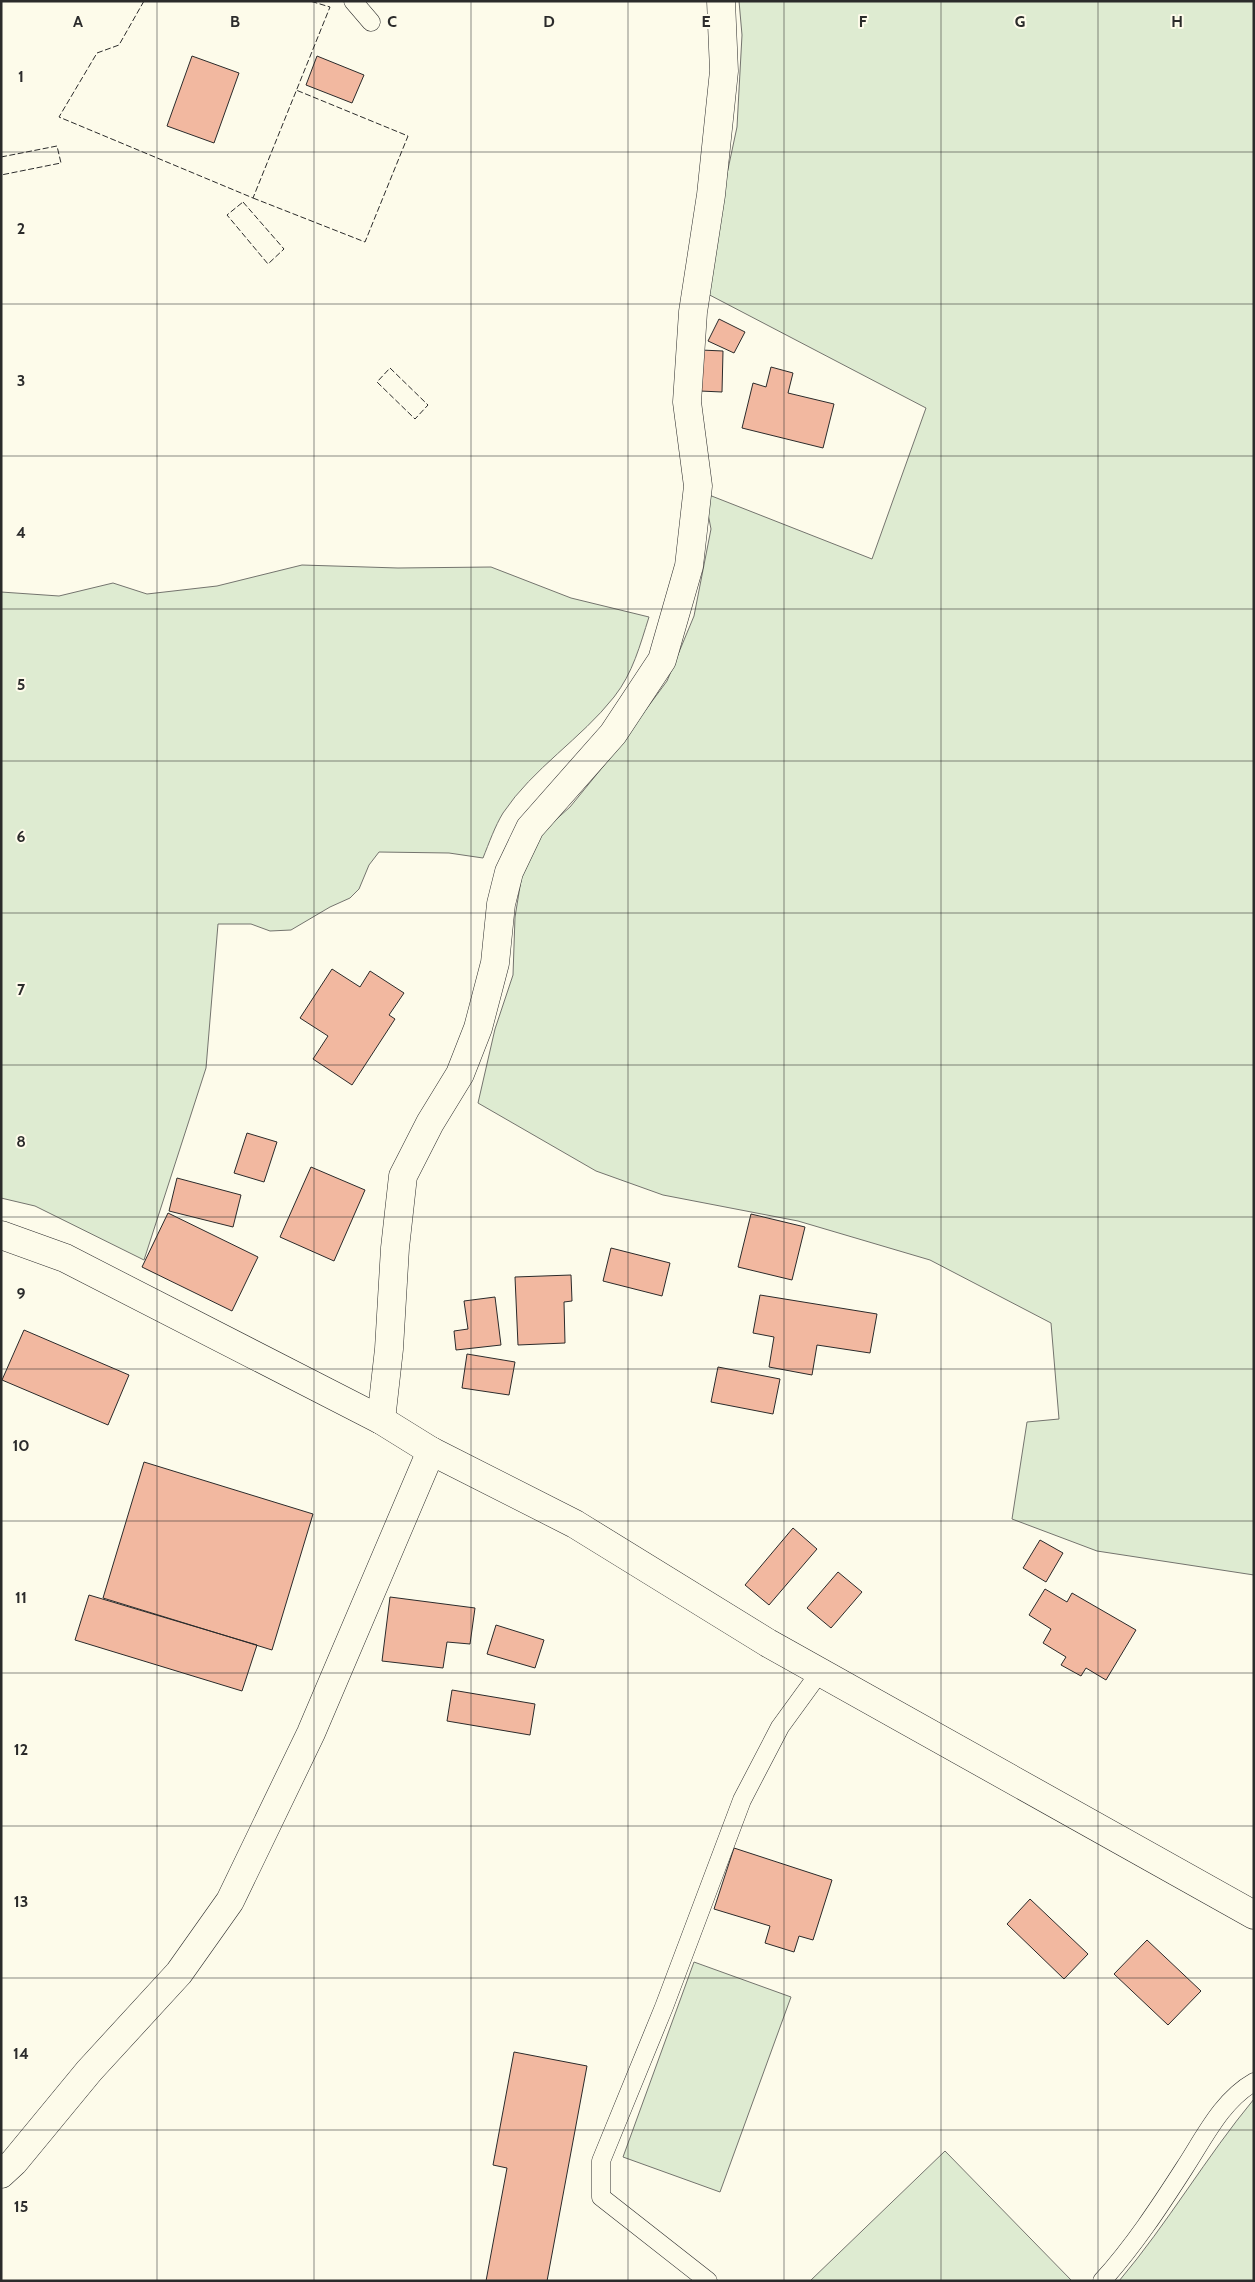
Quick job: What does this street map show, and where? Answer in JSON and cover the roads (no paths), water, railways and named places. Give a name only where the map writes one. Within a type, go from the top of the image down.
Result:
[{"type":"street","points":[[381,1420],[390,1348],[395,1248],[403,1176],[430,1123],[460,1074],[478,1028],[494,963],[501,904],[509,872],[530,828],[613,734],[662,660],[689,566],[698,486],[687,402],[693,312],[710,195],[724,71],[721,1]]},
{"type":"street","points":[[1,1235],[65,1258],[381,1420],[431,1451],[574,1524],[820,1672],[1254,1915]]},
{"type":"street","points":[[1,2174],[14,2162],[89,2072],[179,1973],[230,1901],[311,1732],[431,1451]]},
{"type":"lane","points":[[353,1],[371,22]]},
{"type":"lane","points":[[708,2281],[601,2197],[601,2161],[664,2007],[742,1800],[780,1727],[820,1672]]},
{"type":"lane","points":[[1102,2281],[1119,2262],[1219,2115],[1246,2086],[1254,2082]]}]
